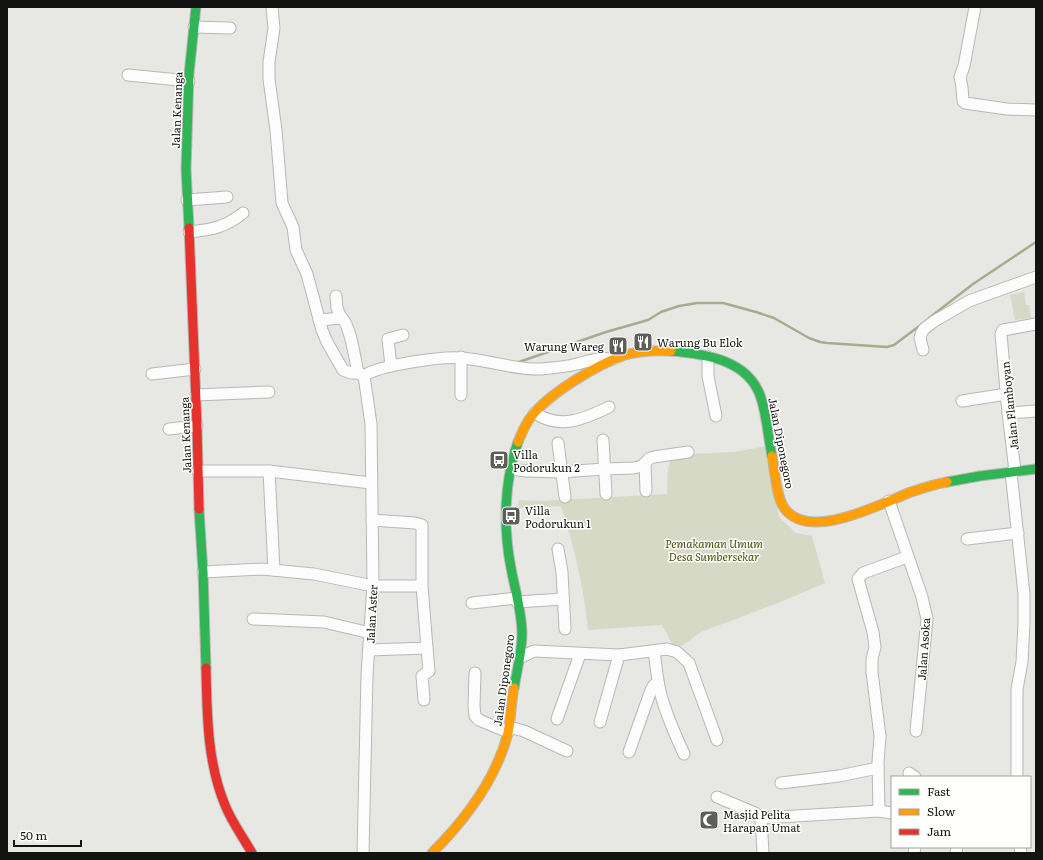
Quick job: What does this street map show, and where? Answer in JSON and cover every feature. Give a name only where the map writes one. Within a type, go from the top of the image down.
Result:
[{"type":"main road","name":"Jalan Kenanga","points":[[196,7],[189,81],[186,169],[196,395],[199,513],[203,572],[206,700],[210,744],[214,771],[219,789],[226,806],[252,853]]},
{"type":"main road","name":"Jalan Diponegoro","points":[[432,853],[454,831],[487,786],[501,753],[508,730],[522,637],[521,617],[508,550],[506,520],[511,469],[517,447],[529,420],[535,412],[570,383],[615,359],[631,354],[656,351],[679,352],[708,357],[738,367],[747,374],[757,388],[762,399],[778,491],[783,508],[796,518],[820,522],[834,520],[859,513],[925,488],[968,478],[1036,469]]},
{"type":"street","points":[[272,7],[274,28],[269,62],[269,79],[276,130],[281,199],[292,227],[298,255],[307,274],[319,320],[327,342],[341,367],[351,374],[361,375],[370,371],[419,361],[461,358],[527,369],[562,367],[600,359],[615,359]]},
{"type":"street","points":[[975,7],[964,66],[960,77],[963,101],[966,103],[1007,109],[1036,110]]},
{"type":"street","points":[[194,27],[230,28]]},
{"type":"street","points":[[128,74],[189,81]]},
{"type":"street","points":[[187,200],[227,197]]},
{"type":"street","points":[[189,232],[203,231],[224,226],[243,213]]},
{"type":"street","points":[[923,350],[920,338],[921,334],[924,329],[933,322],[969,301],[1036,277]]},
{"type":"street","name":"Jalan Aster","points":[[336,296],[337,308],[341,318],[346,322],[361,375],[370,424],[373,586],[369,650],[363,853]]},
{"type":"street","points":[[319,320],[341,318]]},
{"type":"street","name":"Jalan Flamboyan","points":[[1016,776],[1017,689],[1022,662],[1024,594],[1001,334],[1003,330],[1036,324]]},
{"type":"street","points":[[391,366],[388,339],[403,335]]},
{"type":"street","points":[[708,357],[708,376],[716,416]]},
{"type":"street","points":[[461,358],[461,395]]},
{"type":"street","points":[[152,374],[195,369]]},
{"type":"street","points":[[196,395],[269,392]]},
{"type":"street","points":[[962,401],[1007,394]]},
{"type":"street","points":[[535,412],[548,420],[570,421],[589,416],[609,407]]},
{"type":"street","points":[[1008,413],[1036,411]]},
{"type":"street","points":[[170,430],[197,426]]},
{"type":"street","points":[[603,440],[606,494]]},
{"type":"street","points":[[558,443],[565,497]]},
{"type":"street","points":[[511,469],[561,472],[634,468],[645,463],[650,458],[688,452]]},
{"type":"street","points":[[645,463],[646,491]]},
{"type":"street","points":[[198,471],[270,471],[371,483]]},
{"type":"street","points":[[270,471],[274,570]]},
{"type":"street","name":"Jalan Asoka","points":[[889,502],[907,558],[922,597],[927,619],[916,731]]},
{"type":"street","points":[[372,520],[415,523],[422,525],[422,586],[429,671],[422,676],[424,700]]},
{"type":"street","points":[[967,539],[1018,533]]},
{"type":"street","points":[[558,549],[562,568],[565,629]]},
{"type":"street","points":[[879,811],[878,768],[880,736],[872,672],[875,647],[873,632],[858,580],[863,573],[907,558]]},
{"type":"street","points":[[203,572],[257,569],[274,570],[314,574],[373,586],[422,586]]},
{"type":"street","points":[[472,603],[563,598]]},
{"type":"street","points":[[252,618],[324,622],[370,633]]},
{"type":"street","points":[[522,637],[534,651]]},
{"type":"street","points":[[369,650],[428,648]]},
{"type":"street","points":[[519,658],[534,651],[580,654],[619,654],[672,650],[684,657],[689,663],[717,740]]},
{"type":"street","points":[[654,651],[658,682],[666,713],[684,754]]},
{"type":"street","points":[[556,719],[580,654]]},
{"type":"street","points":[[600,722],[619,654]]},
{"type":"street","points":[[475,673],[474,713],[479,720],[508,730],[524,731],[567,751]]},
{"type":"street","points":[[628,752],[651,690],[658,682]]},
{"type":"street","points":[[781,783],[839,776],[878,768]]},
{"type":"street","points":[[717,797],[760,816],[763,853]]},
{"type":"street","points":[[761,818],[879,811],[891,812]]},
{"type":"green space","points":[[1024,292],[1026,305],[1029,305],[1031,318],[1015,320],[1010,295]]},
{"type":"green space","name":"Pemakaman Umum Desa Sumbersekar","points":[[766,446],[779,517],[796,533],[812,536],[825,583],[783,601],[701,632],[682,646],[674,647],[662,625],[588,630],[578,567],[561,506],[518,508],[519,500],[540,501],[667,494],[668,468],[671,459],[693,454],[734,452]]},
{"type":"waterway","points":[[929,318],[973,284],[1036,242]]},
{"type":"waterway","points":[[516,363],[606,332],[648,320],[661,312],[679,306],[697,303],[723,303],[756,312],[774,318],[809,338],[827,343],[887,347],[894,345],[922,324]]},
{"type":"traffic: fast","points":[[189,228],[186,169],[189,74],[196,7]]},
{"type":"traffic: fast","points":[[671,351],[698,354],[725,361],[747,375],[755,385],[761,398],[765,412],[772,456]]},
{"type":"traffic: fast","points":[[514,688],[521,648],[522,626],[508,552],[506,504],[510,472],[518,442]]},
{"type":"traffic: fast","points":[[947,482],[1036,469]]},
{"type":"traffic: fast","points":[[199,509],[203,572],[206,668]]},
{"type":"traffic: slow","points":[[518,442],[527,423],[539,408],[574,381],[601,365],[625,355],[648,351],[671,351]]},
{"type":"traffic: slow","points":[[772,456],[778,491],[782,504],[785,509],[796,518],[811,522],[828,521],[846,517],[865,511],[911,492],[947,482]]},
{"type":"traffic: slow","points":[[432,853],[457,827],[488,783],[496,767],[508,733],[514,688]]},
{"type":"traffic: jam","points":[[189,228],[199,509]]},
{"type":"traffic: jam","points":[[206,668],[209,737],[211,755],[219,789],[234,823],[252,853]]},
{"type":"place","name":"Warung Bu Elok","points":[[643,342]]},
{"type":"place","name":"Warung Wareg","points":[[618,346]]},
{"type":"place","name":"Villa Podorukun 2","points":[[499,460]]},
{"type":"place","name":"Villa Podorukun 1","points":[[511,516]]},
{"type":"place","name":"Masjid Pelita Harapan Umat","points":[[709,820]]}]
